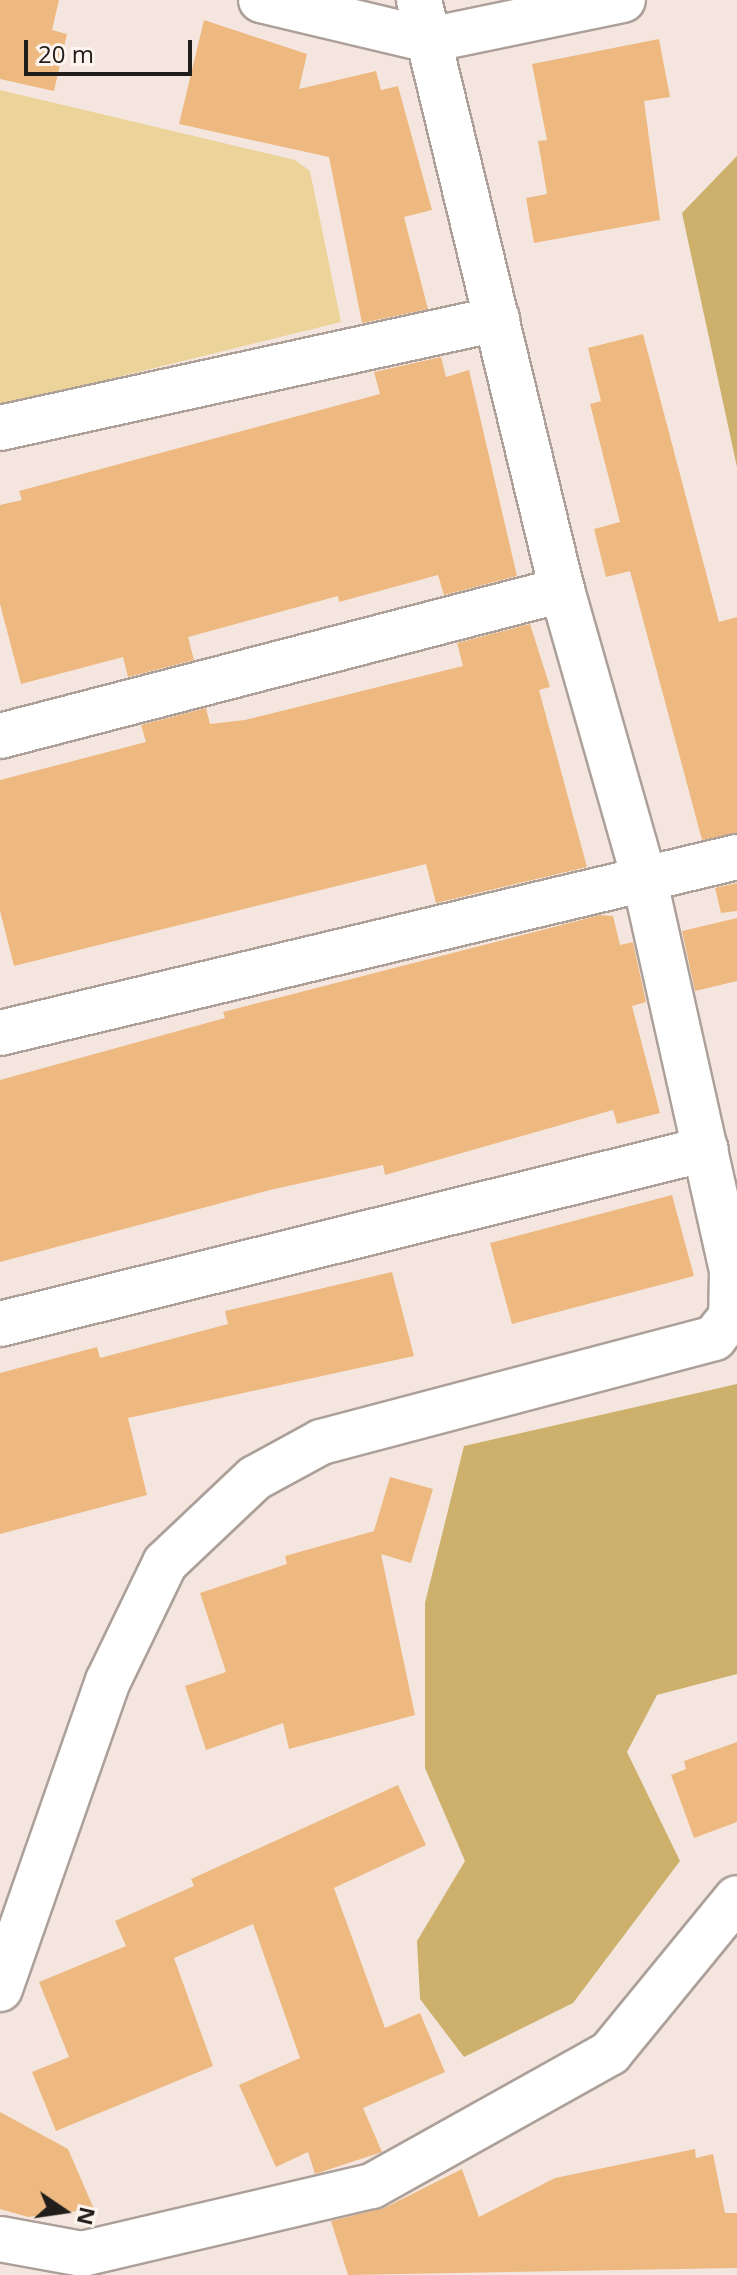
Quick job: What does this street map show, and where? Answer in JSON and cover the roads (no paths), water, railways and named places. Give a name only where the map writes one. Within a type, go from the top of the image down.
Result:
[{"type":"street","points":[[261,0],[424,20],[623,0]]},
{"type":"street","points":[[0,1989],[108,1681],[165,1563],[255,1478],[321,1442],[714,1338],[734,1310],[732,1271],[644,877],[562,590],[424,20]]},
{"type":"street","points":[[0,428],[497,319]]},
{"type":"street","points":[[0,736],[562,590]]},
{"type":"street","points":[[0,1033],[737,857]]},
{"type":"street","points":[[0,1324],[706,1149]]},
{"type":"street","points":[[0,2239],[91,2264],[372,2186],[610,2053],[737,1898]]}]
